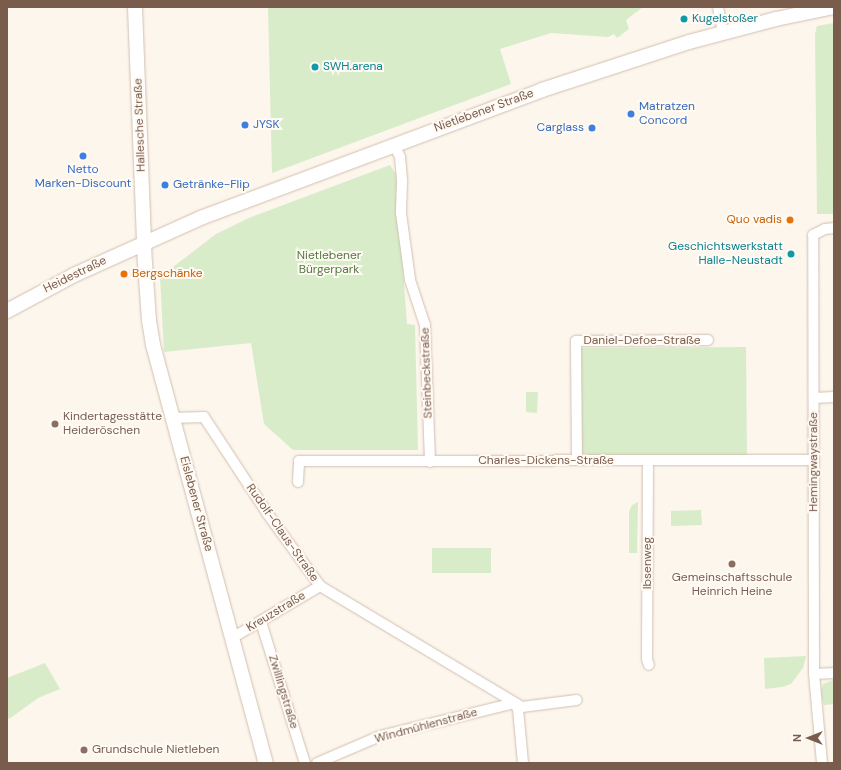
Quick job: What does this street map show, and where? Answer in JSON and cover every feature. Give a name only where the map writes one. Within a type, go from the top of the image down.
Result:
[{"type":"main road","name":"Hallesche Straße","points":[[135,7],[145,242]]},
{"type":"main road","name":"Nietlebener Straße","points":[[145,242],[203,217],[599,70],[723,32],[833,7]]},
{"type":"main road","name":"Heidestraße","points":[[7,311],[74,274],[145,242]]},
{"type":"main road","name":"Eislebener Straße","points":[[145,242],[149,320],[153,345],[266,763]]},
{"type":"street","points":[[718,7],[723,32]]},
{"type":"street","name":"Steinbeckstraße","points":[[394,145],[400,158],[402,182],[401,213],[410,280],[425,325],[430,462]]},
{"type":"street","name":"Hemingwaystraße","points":[[822,763],[814,674],[814,235],[825,229],[834,228]]},
{"type":"street","name":"Daniel-Defoe-Straße","points":[[577,460],[576,341],[708,340]]},
{"type":"street","points":[[814,398],[834,397]]},
{"type":"street","name":"Rudolf-Claus-Straße","points":[[173,418],[204,417],[267,513],[320,586],[514,703]]},
{"type":"street","name":"Charles-Dickens-Straße","points":[[298,482],[299,461],[430,462],[577,460],[814,460]]},
{"type":"street","name":"Ibsenweg","points":[[648,461],[647,659],[649,665]]},
{"type":"street","name":"Kreuzstraße","points":[[232,638],[320,586]]},
{"type":"street","name":"Zwillingstraße","points":[[261,622],[305,763]]},
{"type":"street","points":[[814,674],[834,673]]},
{"type":"street","points":[[514,703],[522,707],[577,700]]},
{"type":"street","points":[[514,703],[518,709],[523,763]]},
{"type":"street","name":"Windmühlenstraße","points":[[317,763],[380,736],[514,703]]},
{"type":"green space","points":[[268,7],[643,7],[626,20],[629,29],[617,38],[614,34],[608,37],[551,33],[500,49],[511,84],[272,173]]},
{"type":"green space","points":[[834,23],[834,214],[817,214],[815,34],[817,26]]},
{"type":"green space","name":"Nietlebener Bürgerpark","points":[[390,165],[396,174],[407,324],[415,325],[418,450],[293,450],[264,424],[251,343],[164,352],[160,277],[216,234],[249,218]]},
{"type":"green space","points":[[746,347],[747,460],[577,460],[576,348]]},
{"type":"green space","points":[[526,392],[538,392],[537,413],[526,412]]},
{"type":"green space","points":[[638,502],[637,553],[629,553],[629,512],[632,505]]},
{"type":"green space","points":[[701,510],[702,525],[671,526],[671,511]]},
{"type":"green space","points":[[432,548],[491,548],[491,573],[432,573]]},
{"type":"green space","points":[[806,656],[803,668],[791,684],[782,687],[765,689],[764,658]]},
{"type":"green space","points":[[45,663],[60,689],[38,698],[9,719],[7,716],[7,678]]},
{"type":"green space","points":[[834,680],[834,704],[824,705],[821,692],[823,684]]},
{"type":"place","name":"Kugelstoßer","points":[[684,19]]},
{"type":"place","name":"SWH.arena","points":[[315,67]]},
{"type":"place","name":"Matratzen Concord","points":[[631,114]]},
{"type":"place","name":"JYSK","points":[[245,125]]},
{"type":"place","name":"Carglass","points":[[592,128]]},
{"type":"place","name":"Netto Marken-Discount","points":[[83,156]]},
{"type":"place","name":"Getränke-Flip","points":[[165,185]]},
{"type":"place","name":"Quo vadis","points":[[790,220]]},
{"type":"place","name":"Geschichtswerkstatt Halle-Neustadt","points":[[791,254]]},
{"type":"place","name":"Bergschänke","points":[[124,274]]},
{"type":"place","name":"Kindertagesstätte Heideröschen","points":[[55,424]]},
{"type":"place","name":"Gemeinschaftsschule Heinrich Heine","points":[[732,564]]},
{"type":"place","name":"Grundschule Nietleben","points":[[84,750]]}]
